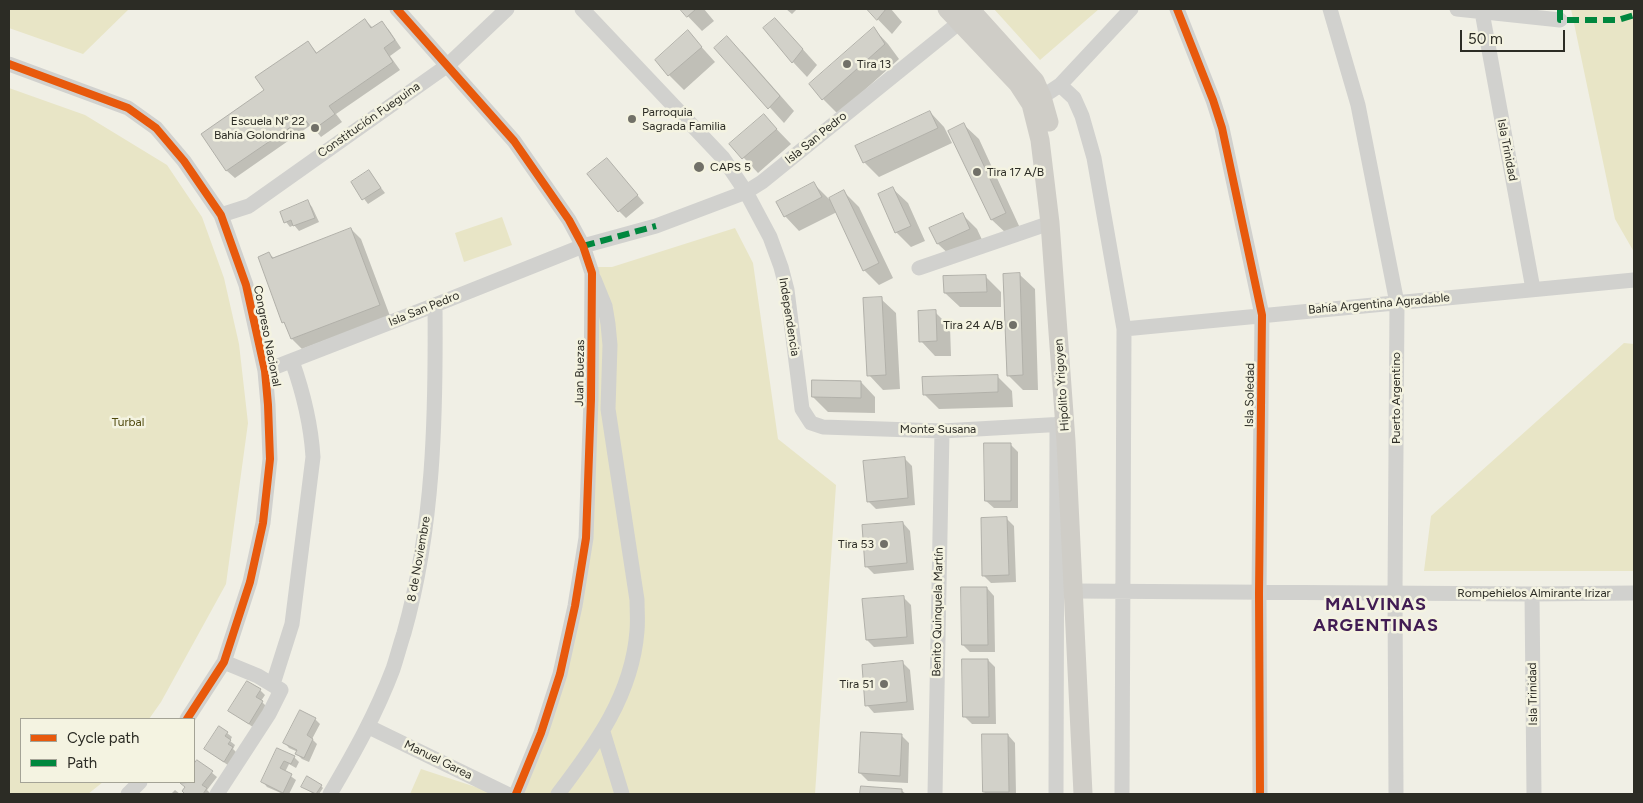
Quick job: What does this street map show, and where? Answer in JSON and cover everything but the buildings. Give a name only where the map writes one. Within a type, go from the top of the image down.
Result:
[{"type":"main road","name":"Hipólito Yrigoyen","points":[[959,13],[1036,81],[1042,97],[1056,159],[1074,392],[1083,794]]},
{"type":"main road","name":"Hipólito Yrigoyen","points":[[959,13],[1018,84],[1031,104],[1040,140],[1050,223],[1061,424],[1079,591],[1093,794]]},
{"type":"street","name":"Juan Buezas","points":[[397,9],[514,141],[569,220],[583,246],[592,273],[591,399],[586,538],[575,606],[560,674],[541,733],[516,794]]},
{"type":"street","name":"Constitución Fueguina","points":[[221,215],[248,206],[448,65],[507,9]]},
{"type":"street","name":"Independencia","points":[[582,9],[723,158],[746,192],[770,237],[781,267],[787,290],[802,409],[811,423]]},
{"type":"street","points":[[1042,97],[1060,85],[1131,9]]},
{"type":"street","name":"Isla Soledad","points":[[1177,9],[1222,128],[1262,315],[1259,593],[1260,794]]},
{"type":"street","name":"Puerto Argentino","points":[[1330,9],[1358,105],[1396,303],[1396,794]]},
{"type":"street","points":[[1457,9],[1560,20]]},
{"type":"street","name":"Isla Trinidad","points":[[1482,12],[1533,289]]},
{"type":"street","name":"Isla San Pedro","points":[[265,371],[435,306],[583,246],[656,226],[746,192],[762,182],[959,13]]},
{"type":"street","name":"Congreso Nacional","points":[[9,64],[128,108],[156,128],[184,161],[221,215],[246,285],[265,371],[268,406],[270,459],[263,523],[250,582],[224,662],[188,718]]},
{"type":"street","points":[[1060,85],[1074,98],[1082,116],[1094,158],[1124,329],[1122,794]]},
{"type":"street","points":[[919,268],[1050,223]]},
{"type":"street","points":[[558,794],[603,732],[622,695],[633,660],[638,630],[637,610],[608,409],[610,345],[608,324],[605,306],[592,273]]},
{"type":"street","name":"Bahía Argentina Agradable","points":[[1124,329],[1634,280]]},
{"type":"street","name":"8 de Noviembre","points":[[330,794],[369,727],[394,668],[412,604],[425,535],[432,461],[435,306]]},
{"type":"street","points":[[273,684],[292,624],[313,457],[312,432],[292,361]]},
{"type":"street","name":"Monte Susana","points":[[811,423],[823,427],[942,431],[1061,424]]},
{"type":"street","points":[[1056,794],[1061,424]]},
{"type":"street","name":"Benito Quinquela Martín","points":[[935,794],[942,431]]},
{"type":"street","name":"Rompehielos Almirante Irizar","points":[[1079,591],[1395,594],[1634,593]]},
{"type":"street","name":"Isla Trinidad","points":[[1532,594],[1534,794]]},
{"type":"street","points":[[217,794],[269,714],[281,690],[273,684],[224,662]]},
{"type":"street","name":"Manuel Garea","points":[[369,727],[507,794]]},
{"type":"street","points":[[603,732],[622,794]]},
{"type":"street","points":[[128,794],[139,783]]},
{"type":"green space","points":[[9,9],[129,9],[83,54],[9,28]]},
{"type":"green space","points":[[994,9],[1099,9],[1040,60]]},
{"type":"green space","points":[[1571,9],[1634,9],[1634,252],[1615,219]]},
{"type":"green space","name":"Turbal","points":[[9,88],[85,115],[167,165],[202,217],[224,278],[239,344],[248,423],[226,584],[161,702],[150,718],[20,718],[20,783],[102,783],[88,794],[9,794]]},
{"type":"green space","points":[[502,217],[512,245],[464,262],[455,233]]},
{"type":"green space","points":[[735,228],[753,263],[778,439],[836,485],[815,794],[518,794],[562,675],[588,538],[586,267],[612,267]]},
{"type":"green space","points":[[1624,343],[1634,344],[1634,571],[1424,571],[1431,516]]},
{"type":"green space","points":[[421,769],[497,794],[410,794]]},
{"type":"marked path","points":[[1560,9],[1560,20],[1618,20],[1634,15]]},
{"type":"marked path","points":[[583,246],[656,226]]},
{"type":"cycle path","points":[[397,9],[514,141],[569,220],[583,246],[592,273],[591,399],[586,538],[575,606],[560,674],[541,733],[516,794]]},
{"type":"cycle path","points":[[1177,9],[1222,128],[1262,315],[1259,593],[1260,794]]},
{"type":"cycle path","points":[[9,64],[128,108],[156,128],[184,161],[221,215],[246,285],[265,371],[268,405],[270,459],[263,523],[250,582],[224,662],[188,718]]},
{"type":"place","name":"Tira 13","points":[[847,64]]},
{"type":"place","name":"Parroquia Sagrada Familia","points":[[632,119]]},
{"type":"place","name":"Escuela Nº 22 Bahía Golondrina","points":[[315,128]]},
{"type":"place","name":"CAPS 5","points":[[699,167]]},
{"type":"place","name":"Tira 17 A/B","points":[[977,172]]},
{"type":"place","name":"Tira 24 A/B","points":[[1013,325]]},
{"type":"place","name":"Tira 53","points":[[884,544]]},
{"type":"place","name":"Tira 51","points":[[884,684]]},
{"type":"district","name":"MALVINAS ARGENTINAS","points":[[1376,615]]}]
